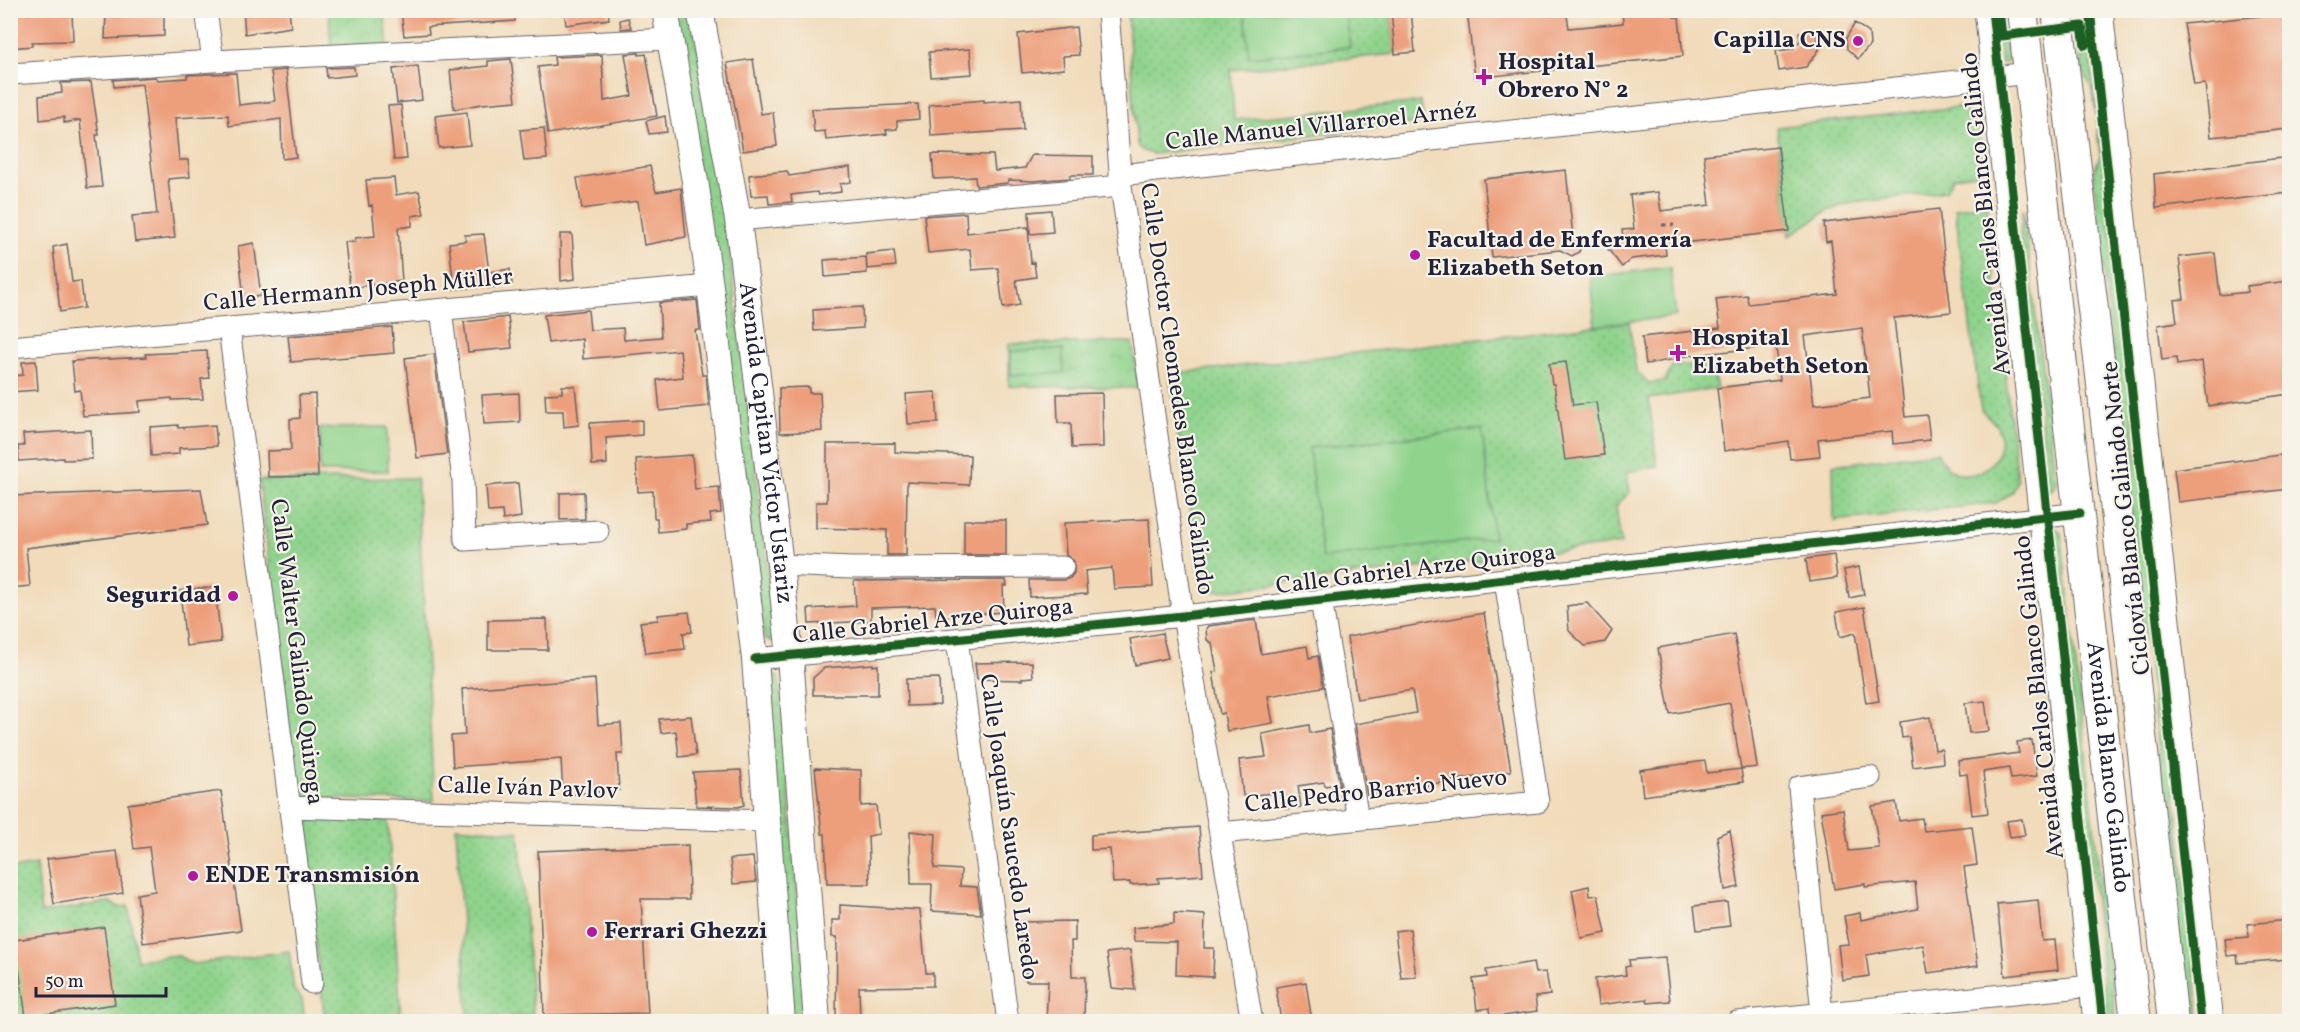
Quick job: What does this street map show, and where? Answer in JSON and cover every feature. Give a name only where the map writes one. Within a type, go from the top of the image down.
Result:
[{"type":"highway","points":[[2022,10],[2080,513]]},
{"type":"highway","points":[[2057,10],[2101,378],[2173,1022]]},
{"type":"highway","name":"Avenida Blanco Galindo","points":[[2080,513],[2136,1022]]},
{"type":"main road","name":"Avenida Capitan Víctor Ustariz","points":[[664,10],[696,188],[710,285],[755,659],[782,1022]]},
{"type":"main road","name":"Avenida Capitan Víctor Ustariz","points":[[700,10],[738,220],[780,566],[790,656],[817,1022]]},
{"type":"street","points":[[206,10],[213,61]]},
{"type":"street","name":"Calle Doctor Cleomedes Blanco Galindo","points":[[1108,10],[1120,181],[1183,616],[1252,1022]]},
{"type":"street","name":"Avenida Carlos Blanco Galindo","points":[[1985,10],[1995,76],[2094,1022]]},
{"type":"street","points":[[2092,22],[2213,1022]]},
{"type":"street","points":[[10,74],[213,61],[669,39]]},
{"type":"street","name":"Calle Manuel Villarroel Arnéz","points":[[738,220],[1120,181],[2029,73]]},
{"type":"street","name":"Calle Hermann Joseph Müller","points":[[10,347],[710,285]]},
{"type":"street","points":[[441,310],[463,480],[465,540],[598,531]]},
{"type":"street","name":"Calle Walter Galindo Quiroga","points":[[229,328],[312,983]]},
{"type":"street","name":"Calle Gabriel Arze Quiroga","points":[[755,659],[1183,616],[2080,513]]},
{"type":"street","points":[[780,566],[1063,567]]},
{"type":"street","name":"Calle Pedro Barrio Nuevo","points":[[1220,833],[1538,802],[1505,579]]},
{"type":"street","points":[[1321,600],[1359,819]]},
{"type":"street","name":"Calle Joaquín Saucedo Laredo","points":[[957,639],[1008,1022]]},
{"type":"street","points":[[1818,1016],[1799,788],[1870,777]]},
{"type":"street","name":"Calle Iván Pavlov","points":[[290,807],[766,821]]},
{"type":"street","points":[[1737,1022],[1941,1011],[2091,986]]},
{"type":"path","points":[[1995,76],[1998,34],[2092,22]]},
{"type":"path","points":[[1662,225],[1674,225]]},
{"type":"green space","points":[[329,11],[384,11],[388,46],[331,49]]},
{"type":"green space","points":[[675,11],[691,11],[724,205],[776,640],[770,641],[764,638]]},
{"type":"green space","points":[[1127,11],[1391,11],[1395,54],[1231,70],[1234,120],[1421,102],[1424,122],[1153,154],[1143,151],[1137,146]]},
{"type":"green space","points":[[1245,11],[1346,11],[1350,47],[1249,57]]},
{"type":"green space","points":[[1995,11],[2002,11],[2008,62],[2001,63]]},
{"type":"green space","points":[[2076,11],[2085,11],[2200,1021],[2189,1021],[2093,173],[2100,156],[2093,90],[2082,69]]},
{"type":"green space","points":[[1959,107],[1977,118],[1984,173],[1954,177],[1946,191],[1846,204],[1827,211],[1789,236],[1777,127]]},
{"type":"green space","points":[[1987,204],[2017,481],[2013,492],[1996,503],[1834,521],[1833,465],[1937,452],[1949,469],[1961,474],[1972,474],[1981,471],[1996,457],[2000,448],[1997,427],[1981,410],[1955,208]]},
{"type":"green space","points":[[2023,209],[2056,484],[2049,491],[2020,235]]},
{"type":"green space","points":[[1670,267],[1676,316],[1595,326],[1590,277]]},
{"type":"green space","points":[[1629,322],[1636,371],[1649,383],[1665,381],[1672,366],[1711,364],[1717,388],[1649,399],[1657,466],[1627,472],[1630,492],[1616,506],[1621,544],[1211,592],[1201,584],[1169,374]]},
{"type":"green space","points":[[1132,342],[1139,388],[1009,386],[1009,344]]},
{"type":"green space","points":[[1063,349],[1064,373],[1011,375],[1011,351]]},
{"type":"green space","points":[[387,427],[388,471],[320,472],[320,428]]},
{"type":"green space","points":[[1482,429],[1494,538],[1322,558],[1309,448]]},
{"type":"green space","points":[[417,478],[434,801],[302,798],[297,791],[259,480]]},
{"type":"green space","points":[[2054,528],[2061,532],[2116,1021],[2108,1021]]},
{"type":"green space","points":[[773,675],[779,677],[808,1021],[790,1021],[768,678]]},
{"type":"green space","points":[[312,819],[388,821],[401,1019],[325,1021],[302,829]]},
{"type":"green space","points":[[456,827],[519,832],[533,1016],[468,1017]]},
{"type":"green space","points":[[36,865],[41,913],[109,902],[119,907],[128,906],[137,960],[177,955],[193,964],[289,951],[294,990],[302,999],[305,1021],[11,1022],[11,869]]},
{"type":"building","points":[[10,10],[72,10],[73,41],[32,42],[32,46],[10,48]]},
{"type":"building","points":[[106,10],[164,10],[164,36],[105,39]]},
{"type":"building","points":[[243,10],[289,10],[291,27],[245,34]]},
{"type":"building","points":[[401,10],[515,10],[515,21],[428,27],[429,34],[404,36]]},
{"type":"building","points":[[564,10],[608,10],[609,19],[566,25]]},
{"type":"building","points":[[1391,10],[1411,10],[1415,52],[1395,54]]},
{"type":"building","points":[[1467,10],[1566,10],[1569,28],[1623,23],[1622,10],[1673,10],[1674,17],[1679,17],[1683,56],[1475,78]]},
{"type":"building","points":[[2289,13],[2289,129],[2211,137],[2205,84],[2194,85],[2184,24]]},
{"type":"building","points":[[628,18],[631,28],[621,29],[620,20]]},
{"type":"building","name":"Capilla CNS","points":[[1855,23],[1869,33],[1870,45],[1858,59],[1847,49],[1846,38]]},
{"type":"building","points":[[1076,27],[1079,55],[1063,56],[1064,69],[1022,73],[1018,34]]},
{"type":"building","points":[[1816,29],[1819,50],[1806,67],[1779,71],[1776,51],[1792,49],[1800,41],[1799,32]]},
{"type":"building","points":[[970,49],[972,74],[931,77],[929,52]]},
{"type":"building","points":[[639,53],[639,55],[646,54],[657,116],[548,134],[538,67],[555,65],[554,57],[602,55],[604,101],[632,96],[625,54]]},
{"type":"building","points":[[511,59],[516,101],[454,109],[450,70],[488,66],[488,61]]},
{"type":"building","points":[[753,59],[761,114],[773,112],[777,146],[743,151],[727,63]]},
{"type":"building","points":[[418,66],[422,100],[397,103],[393,69]]},
{"type":"building","points":[[354,67],[355,75],[327,78],[326,68]]},
{"type":"building","points":[[286,70],[296,157],[282,159],[281,119],[229,126],[228,115],[175,118],[179,160],[188,160],[190,177],[168,179],[175,238],[135,242],[132,216],[157,214],[142,84],[114,87],[113,80],[156,77],[157,80],[187,78],[187,75],[236,73],[239,105],[275,101],[271,71]]},
{"type":"building","points":[[91,82],[99,135],[96,135],[102,187],[87,188],[80,120],[64,123],[64,117],[40,120],[39,96],[62,93],[61,83]]},
{"type":"building","points":[[1021,99],[1023,130],[931,136],[929,105]]},
{"type":"building","points":[[918,104],[919,119],[897,121],[897,129],[886,130],[887,134],[826,140],[825,131],[814,132],[812,109]]},
{"type":"building","points":[[401,105],[407,159],[394,160],[388,106]]},
{"type":"building","points":[[467,112],[470,145],[439,148],[435,116]]},
{"type":"building","points":[[665,116],[667,132],[649,134],[646,121]]},
{"type":"building","points":[[544,128],[547,159],[524,161],[520,130]]},
{"type":"building","points":[[1778,147],[1789,231],[1665,245],[1666,255],[1631,259],[1622,267],[1608,249],[1623,237],[1622,230],[1634,229],[1630,195],[1658,192],[1661,211],[1710,205],[1704,155]]},
{"type":"building","points":[[932,154],[993,155],[995,171],[1025,168],[1032,155],[1093,156],[1093,175],[1070,175],[1070,178],[1033,181],[1008,180],[1008,183],[976,186],[975,177],[934,179]]},
{"type":"building","points":[[2289,157],[2289,193],[2156,208],[2154,174]]},
{"type":"building","points":[[650,166],[656,192],[681,188],[686,237],[644,245],[638,201],[582,209],[577,178]]},
{"type":"building","points":[[850,167],[851,182],[840,184],[841,192],[791,195],[792,202],[769,204],[768,195],[751,196],[749,175],[787,171],[789,176]]},
{"type":"building","points":[[1566,170],[1573,237],[1581,244],[1579,252],[1572,256],[1560,250],[1492,257],[1484,179]]},
{"type":"building","points":[[394,178],[396,195],[419,191],[424,214],[412,216],[412,226],[398,228],[402,281],[350,288],[345,242],[356,242],[355,238],[375,236],[372,205],[369,206],[366,180]]},
{"type":"building","points":[[1939,209],[1951,312],[1894,318],[1905,417],[1927,415],[1930,440],[1893,444],[1892,431],[1818,439],[1820,456],[1790,459],[1788,441],[1724,451],[1717,388],[1780,380],[1776,346],[1676,357],[1677,359],[1646,364],[1642,337],[1720,328],[1716,299],[1747,295],[1748,304],[1837,294],[1831,241],[1826,242],[1824,223]],"holes":[[[1862,328],[1870,398],[1814,405],[1805,336]]]},
{"type":"building","points":[[1051,210],[1053,232],[1030,234],[1029,212]]},
{"type":"building","points":[[966,213],[967,233],[1028,227],[1031,263],[1034,262],[1036,277],[1016,280],[1020,305],[1003,308],[998,268],[972,270],[970,249],[928,253],[924,216]]},
{"type":"building","points":[[484,234],[489,272],[510,269],[512,284],[488,288],[488,286],[454,289],[449,243],[466,241],[465,235]]},
{"type":"building","points":[[560,234],[572,234],[575,279],[561,281]]},
{"type":"building","points":[[254,243],[261,296],[244,298],[238,246]]},
{"type":"building","points":[[67,244],[72,282],[81,281],[84,308],[60,312],[53,247]]},
{"type":"building","points":[[894,251],[896,266],[867,269],[866,254]]},
{"type":"building","points":[[2215,253],[2220,295],[2248,292],[2247,286],[2289,281],[2289,394],[2208,406],[2202,361],[2177,365],[2176,358],[2162,360],[2158,325],[2177,322],[2174,300],[2184,299],[2179,257]]},
{"type":"building","points":[[866,257],[867,273],[825,277],[824,260]]},
{"type":"building","points":[[697,300],[700,330],[695,330],[702,375],[706,375],[709,406],[660,411],[657,380],[683,377],[680,350],[583,359],[582,339],[548,343],[544,315],[588,310],[590,330],[623,328],[624,340],[661,337],[659,303]]},
{"type":"building","points":[[862,307],[863,328],[814,331],[813,310]]},
{"type":"building","points":[[508,317],[512,348],[468,352],[464,322]]},
{"type":"building","points":[[392,327],[394,353],[291,362],[288,336]]},
{"type":"building","points":[[207,351],[209,378],[201,379],[203,399],[172,400],[172,398],[139,401],[140,412],[83,416],[80,390],[75,391],[72,361]]},
{"type":"building","points":[[434,354],[447,454],[417,458],[405,358]]},
{"type":"building","points":[[36,361],[38,390],[10,392],[10,376],[23,375],[22,362]]},
{"type":"building","points":[[1566,362],[1573,405],[1596,402],[1604,455],[1565,460],[1549,364]]},
{"type":"building","points":[[562,386],[575,386],[579,425],[564,427],[563,411],[546,411],[545,394],[562,393]]},
{"type":"building","points":[[809,387],[809,393],[820,393],[822,431],[780,433],[779,388]]},
{"type":"building","points":[[936,392],[938,423],[908,424],[906,394]]},
{"type":"building","points":[[519,393],[520,422],[484,424],[482,395]]},
{"type":"building","points":[[1102,393],[1103,447],[1072,448],[1071,423],[1058,423],[1057,394]]},
{"type":"building","points":[[315,394],[318,476],[268,477],[267,451],[291,450],[290,419],[300,418],[299,395]]},
{"type":"building","points":[[642,420],[642,435],[606,438],[607,464],[592,465],[590,423]]},
{"type":"building","points":[[178,425],[178,428],[215,425],[217,446],[179,448],[179,454],[151,456],[150,427]]},
{"type":"building","points":[[91,430],[92,459],[19,461],[18,446],[24,446],[23,434]]},
{"type":"building","points":[[895,443],[895,452],[970,455],[969,485],[907,482],[906,555],[887,555],[887,530],[816,528],[816,502],[827,502],[827,444]]},
{"type":"building","points":[[2287,454],[2289,489],[2178,502],[2174,469]]},
{"type":"building","points":[[692,455],[695,489],[719,487],[721,513],[710,514],[711,522],[686,524],[686,529],[658,532],[657,518],[654,518],[653,491],[638,492],[636,459]]},
{"type":"building","points":[[518,483],[521,517],[503,520],[502,511],[488,512],[486,486]]},
{"type":"building","points":[[201,489],[207,525],[26,548],[30,586],[10,588],[10,496]]},
{"type":"building","points":[[584,492],[585,519],[560,520],[560,493]]},
{"type":"building","points":[[1149,519],[1153,587],[1114,589],[1112,568],[1085,571],[1087,594],[1030,597],[1029,580],[1064,580],[1070,578],[1074,573],[1074,561],[1066,555],[1064,523]]},
{"type":"building","points":[[964,520],[1006,520],[1006,555],[964,555]]},
{"type":"building","points":[[1834,555],[1837,578],[1809,582],[1806,559]]},
{"type":"building","points":[[1859,567],[1864,595],[1849,598],[1844,570]]},
{"type":"building","points":[[1006,580],[1007,586],[1003,586],[1004,612],[936,617],[935,606],[871,608],[871,621],[809,624],[808,609],[856,606],[854,581]]},
{"type":"building","points":[[215,587],[221,642],[186,646],[180,591]]},
{"type":"building","points":[[1587,603],[1612,631],[1605,642],[1585,646],[1569,631],[1567,606]]},
{"type":"building","points":[[1864,607],[1879,701],[1866,703],[1855,633],[1840,637],[1836,612]]},
{"type":"building","points":[[689,612],[692,632],[683,633],[685,649],[646,653],[640,622],[658,620],[658,615]]},
{"type":"building","points":[[1484,613],[1511,771],[1367,795],[1355,724],[1416,713],[1412,690],[1357,699],[1347,637]]},
{"type":"building","points":[[547,619],[548,650],[488,650],[488,620]]},
{"type":"building","points":[[1256,620],[1261,654],[1307,646],[1309,658],[1318,656],[1323,687],[1268,696],[1273,723],[1227,731],[1224,713],[1220,714],[1213,672],[1217,671],[1212,643],[1207,640],[1206,629],[1208,626]]},
{"type":"building","points":[[1162,633],[1168,658],[1135,665],[1130,639]]},
{"type":"building","points":[[1734,634],[1757,767],[1741,769],[1730,703],[1670,714],[1658,648]]},
{"type":"building","points":[[1032,662],[1033,677],[1022,678],[1022,680],[977,679],[975,663]]},
{"type":"building","points":[[873,664],[873,666],[878,665],[878,695],[813,695],[813,678],[824,668]]},
{"type":"building","points":[[939,678],[940,705],[907,706],[906,679]]},
{"type":"building","points":[[595,679],[598,725],[621,723],[623,754],[617,754],[619,790],[563,795],[561,759],[453,767],[451,736],[465,735],[462,689]]},
{"type":"building","points":[[1985,701],[1989,731],[1969,733],[1965,703]]},
{"type":"building","points":[[691,716],[696,755],[679,757],[676,731],[661,733],[659,719]]},
{"type":"building","points":[[1930,717],[1935,750],[1942,749],[1943,763],[1913,767],[1909,737],[1902,738],[1900,722]]},
{"type":"building","points":[[1309,725],[1310,733],[1330,729],[1342,799],[1340,799],[1338,784],[1325,786],[1324,782],[1298,786],[1301,807],[1286,809],[1284,792],[1243,796],[1239,760],[1266,757],[1262,734]]},
{"type":"building","points":[[2032,740],[2037,776],[2011,779],[2009,768],[1983,772],[1988,813],[1972,815],[1967,774],[1960,775],[1958,761],[2019,753],[2017,742]]},
{"type":"building","points":[[1705,761],[1707,773],[1741,769],[1743,782],[1643,796],[1640,770]]},
{"type":"building","points":[[815,768],[861,770],[861,806],[876,805],[879,834],[868,836],[870,884],[827,884],[825,834],[822,834]]},
{"type":"building","points":[[741,770],[744,805],[738,807],[696,806],[693,772]]},
{"type":"building","name":"ENDE Transmisión","points":[[221,791],[241,930],[143,943],[137,894],[155,891],[149,847],[134,849],[128,804]]},
{"type":"building","points":[[1896,802],[1899,821],[1922,818],[1924,831],[1972,826],[1977,865],[1964,867],[1978,966],[1928,973],[1923,945],[1866,955],[1869,976],[1842,980],[1838,945],[1849,944],[1844,916],[1860,913],[1861,920],[1918,909],[1915,882],[1865,887],[1865,884],[1834,889],[1821,812],[1843,809],[1849,851],[1879,848],[1872,806]]},
{"type":"building","points":[[2022,819],[2025,835],[2010,837],[2007,821]]},
{"type":"building","points":[[1199,827],[1203,875],[1158,878],[1159,883],[1130,885],[1130,882],[1113,883],[1110,849],[1091,850],[1091,835]]},
{"type":"building","points":[[1730,830],[1739,887],[1725,890],[1717,836]]},
{"type":"building","points":[[910,831],[936,834],[934,868],[961,870],[960,886],[977,887],[981,914],[931,911],[932,884],[911,884]]},
{"type":"building","name":"Ferrari Ghezzi","points":[[688,845],[689,899],[641,899],[648,1013],[544,1015],[538,851]]},
{"type":"building","points":[[117,851],[123,893],[54,904],[47,859]]},
{"type":"building","points":[[753,857],[756,882],[733,884],[730,859]]},
{"type":"building","points":[[1589,886],[1590,896],[1598,895],[1606,933],[1581,938],[1572,890]]},
{"type":"building","points":[[2038,900],[2042,941],[2055,940],[2058,970],[2005,976],[1997,904]]},
{"type":"building","points":[[1727,902],[1730,926],[1697,930],[1694,906]]},
{"type":"building","points":[[840,905],[920,910],[926,973],[933,973],[933,986],[859,987],[860,1022],[836,1022],[837,937],[832,937],[832,920],[840,920]]},
{"type":"building","points":[[1174,913],[1205,915],[1204,948],[1214,948],[1213,977],[1176,975],[1177,942],[1134,941],[1133,928],[1174,924]]},
{"type":"building","points":[[2289,920],[2289,959],[2238,963],[2237,955],[2227,956],[2225,939],[2249,937],[2248,924]]},
{"type":"building","points":[[1075,921],[1075,941],[1071,941],[1072,977],[1085,977],[1084,1022],[1046,1022],[1048,981],[1026,981],[1025,942],[1021,942],[1021,922]]},
{"type":"building","points":[[104,927],[115,1004],[26,1017],[15,940]]},
{"type":"building","points":[[1410,929],[1416,977],[1401,978],[1395,931]]},
{"type":"building","points":[[1130,950],[1135,990],[1112,988],[1107,953]]},
{"type":"building","points":[[1665,957],[1670,1001],[1648,1003],[1647,999],[1598,1005],[1595,979],[1626,975],[1625,967],[1630,966],[1629,960]]},
{"type":"building","points":[[1533,962],[1535,973],[1546,972],[1550,995],[1535,997],[1537,1011],[1490,1018],[1489,1008],[1477,1010],[1473,979],[1487,977],[1486,970]]},
{"type":"building","points":[[1306,982],[1312,1022],[1281,1022],[1276,987]]},
{"type":"cycle path","points":[[1992,10],[2103,1022]]},
{"type":"cycle path","name":"Ciclovía Blanco Galindo Norte","points":[[2090,10],[2201,1022]]},
{"type":"cycle path","points":[[2000,19],[2002,36],[2082,26],[2085,45]]},
{"type":"cycle path","points":[[755,659],[1183,616],[2080,513]]},
{"type":"place","name":"Capilla CNS","points":[[1858,41]]},
{"type":"place","name":"Hospital Obrero N° 2","points":[[1484,77]]},
{"type":"place","name":"Facultad de Enfermería Elizabeth Seton","points":[[1415,255]]},
{"type":"place","name":"Hospital Elizabeth Seton","points":[[1678,353]]},
{"type":"place","name":"Seguridad","points":[[233,596]]},
{"type":"place","name":"ENDE Transmisión","points":[[193,876]]},
{"type":"place","name":"Ferrari Ghezzi","points":[[592,932]]}]
